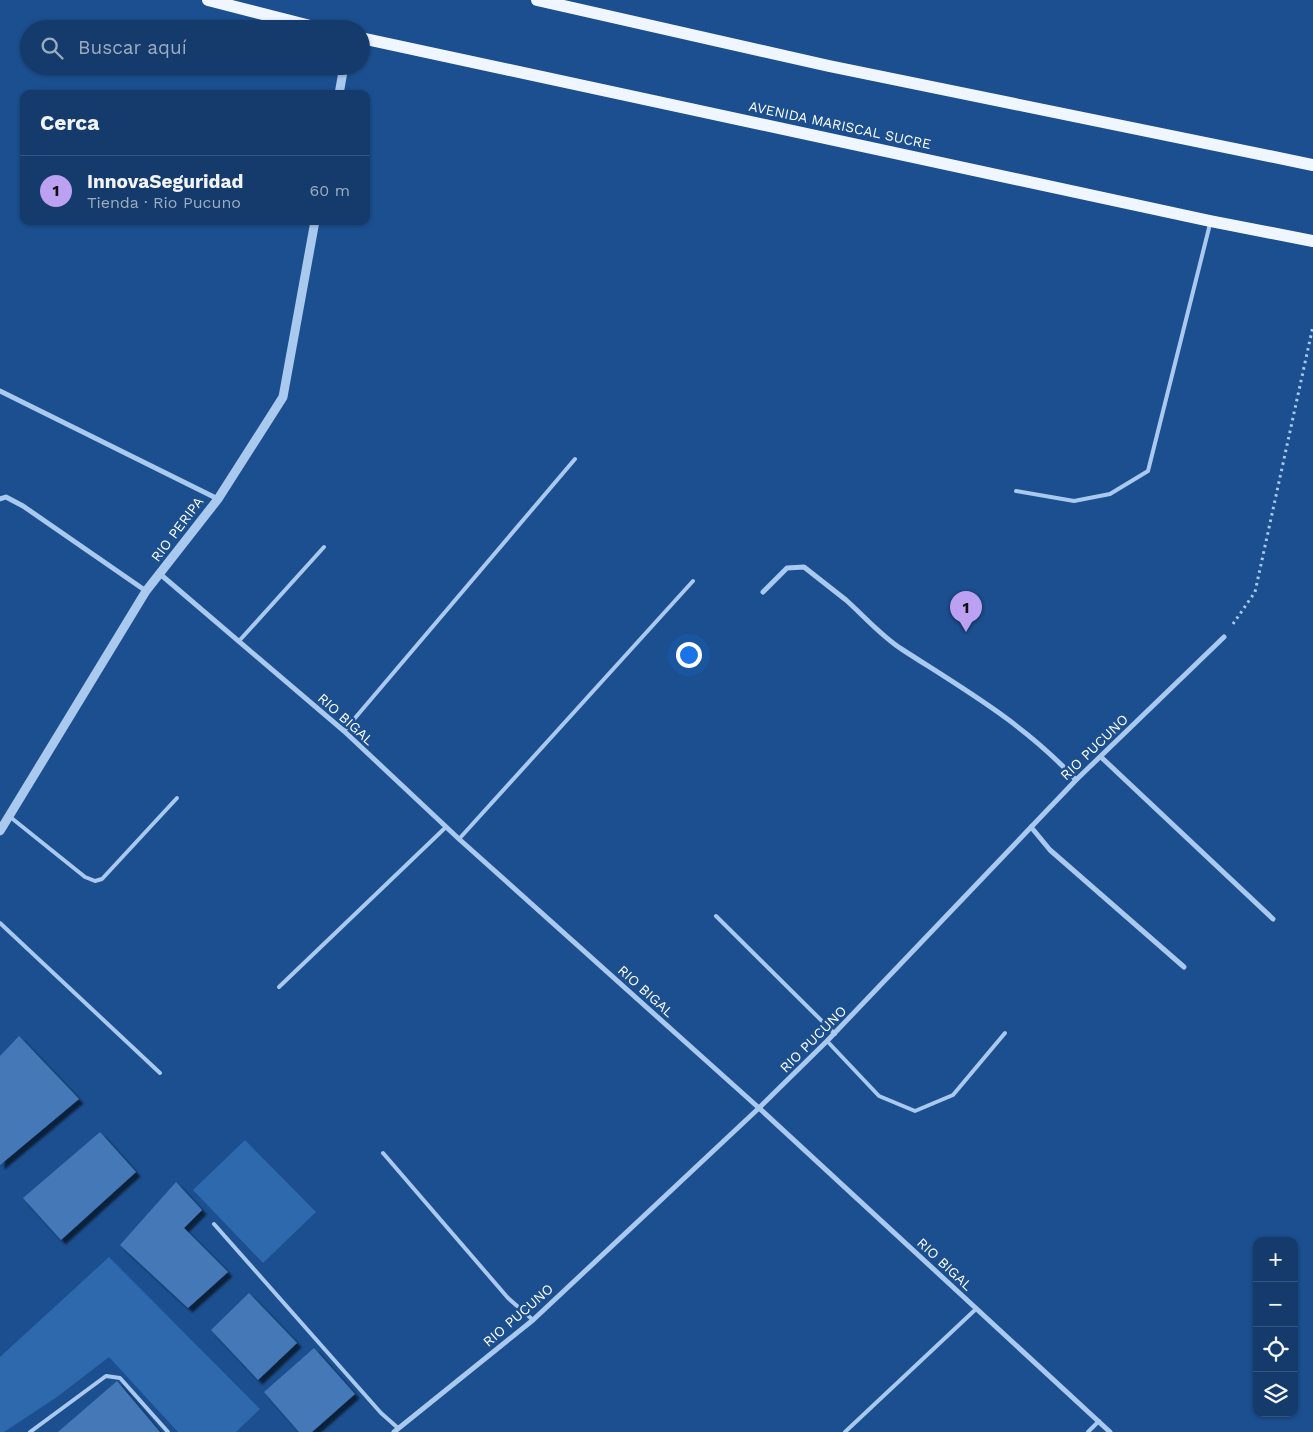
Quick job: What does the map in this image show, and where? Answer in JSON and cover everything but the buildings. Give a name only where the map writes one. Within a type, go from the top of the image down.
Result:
[{"type":"main road","points":[[208,0],[287,20]]},
{"type":"main road","points":[[538,0],[829,66],[1310,163]]},
{"type":"main road","name":"AVENIDA MARISCAL SUCRE","points":[[370,40],[1210,221],[1313,241]]},
{"type":"street","points":[[340,90],[342,75]]},
{"type":"street","name":"RIO PERIPA","points":[[0,831],[146,592],[218,499],[283,397],[314,225]]},
{"type":"street","points":[[0,392],[218,499]]},
{"type":"street","points":[[0,492],[146,592]]},
{"type":"street","points":[[0,499],[6,497]]},
{"type":"street","points":[[763,592],[787,568],[804,568],[902,650],[929,664],[952,682],[1002,713],[1057,760],[1076,780]]},
{"type":"street","name":"RIO BIGAL","points":[[160,574],[344,731],[459,839],[759,1108],[1110,1432]]},
{"type":"street","name":"RIO PUCUNO","points":[[396,1430],[533,1320],[759,1108],[835,1034],[1076,780],[1224,637]]},
{"type":"street","points":[[1101,757],[1273,919]]},
{"type":"street","points":[[1031,827],[1050,850],[1184,967]]},
{"type":"lane","points":[[1016,491],[1074,501],[1110,494],[1148,471],[1210,221]]},
{"type":"lane","points":[[344,731],[576,459]]},
{"type":"lane","points":[[239,641],[324,547]]},
{"type":"lane","points":[[459,839],[693,580]]},
{"type":"lane","points":[[9,816],[85,877],[95,881],[102,879],[177,798]]},
{"type":"lane","points":[[280,987],[446,827]]},
{"type":"lane","points":[[716,916],[835,1034]]},
{"type":"lane","points":[[0,922],[160,1073]]},
{"type":"lane","points":[[827,1041],[879,1096],[915,1111],[953,1094],[1004,1032]]},
{"type":"lane","points":[[383,1153],[508,1298],[533,1320]]},
{"type":"lane","points":[[214,1224],[396,1430]]},
{"type":"lane","points":[[845,1432],[976,1309]]},
{"type":"lane","points":[[30,1432],[106,1376],[120,1378],[168,1432]]},
{"type":"lane","points":[[1088,1432],[1100,1421]]},
{"type":"path","points":[[1224,637],[1255,592],[1313,326]]},
{"type":"shaded area","points":[[245,1140],[316,1212],[263,1263],[193,1190]]},
{"type":"shaded area","points":[[109,1257],[260,1409],[236,1432],[178,1432],[109,1357],[57,1397],[4,1432],[0,1432],[0,1357]]},
{"type":"place","name":"InnovaSeguridad","points":[[966,632]]}]
